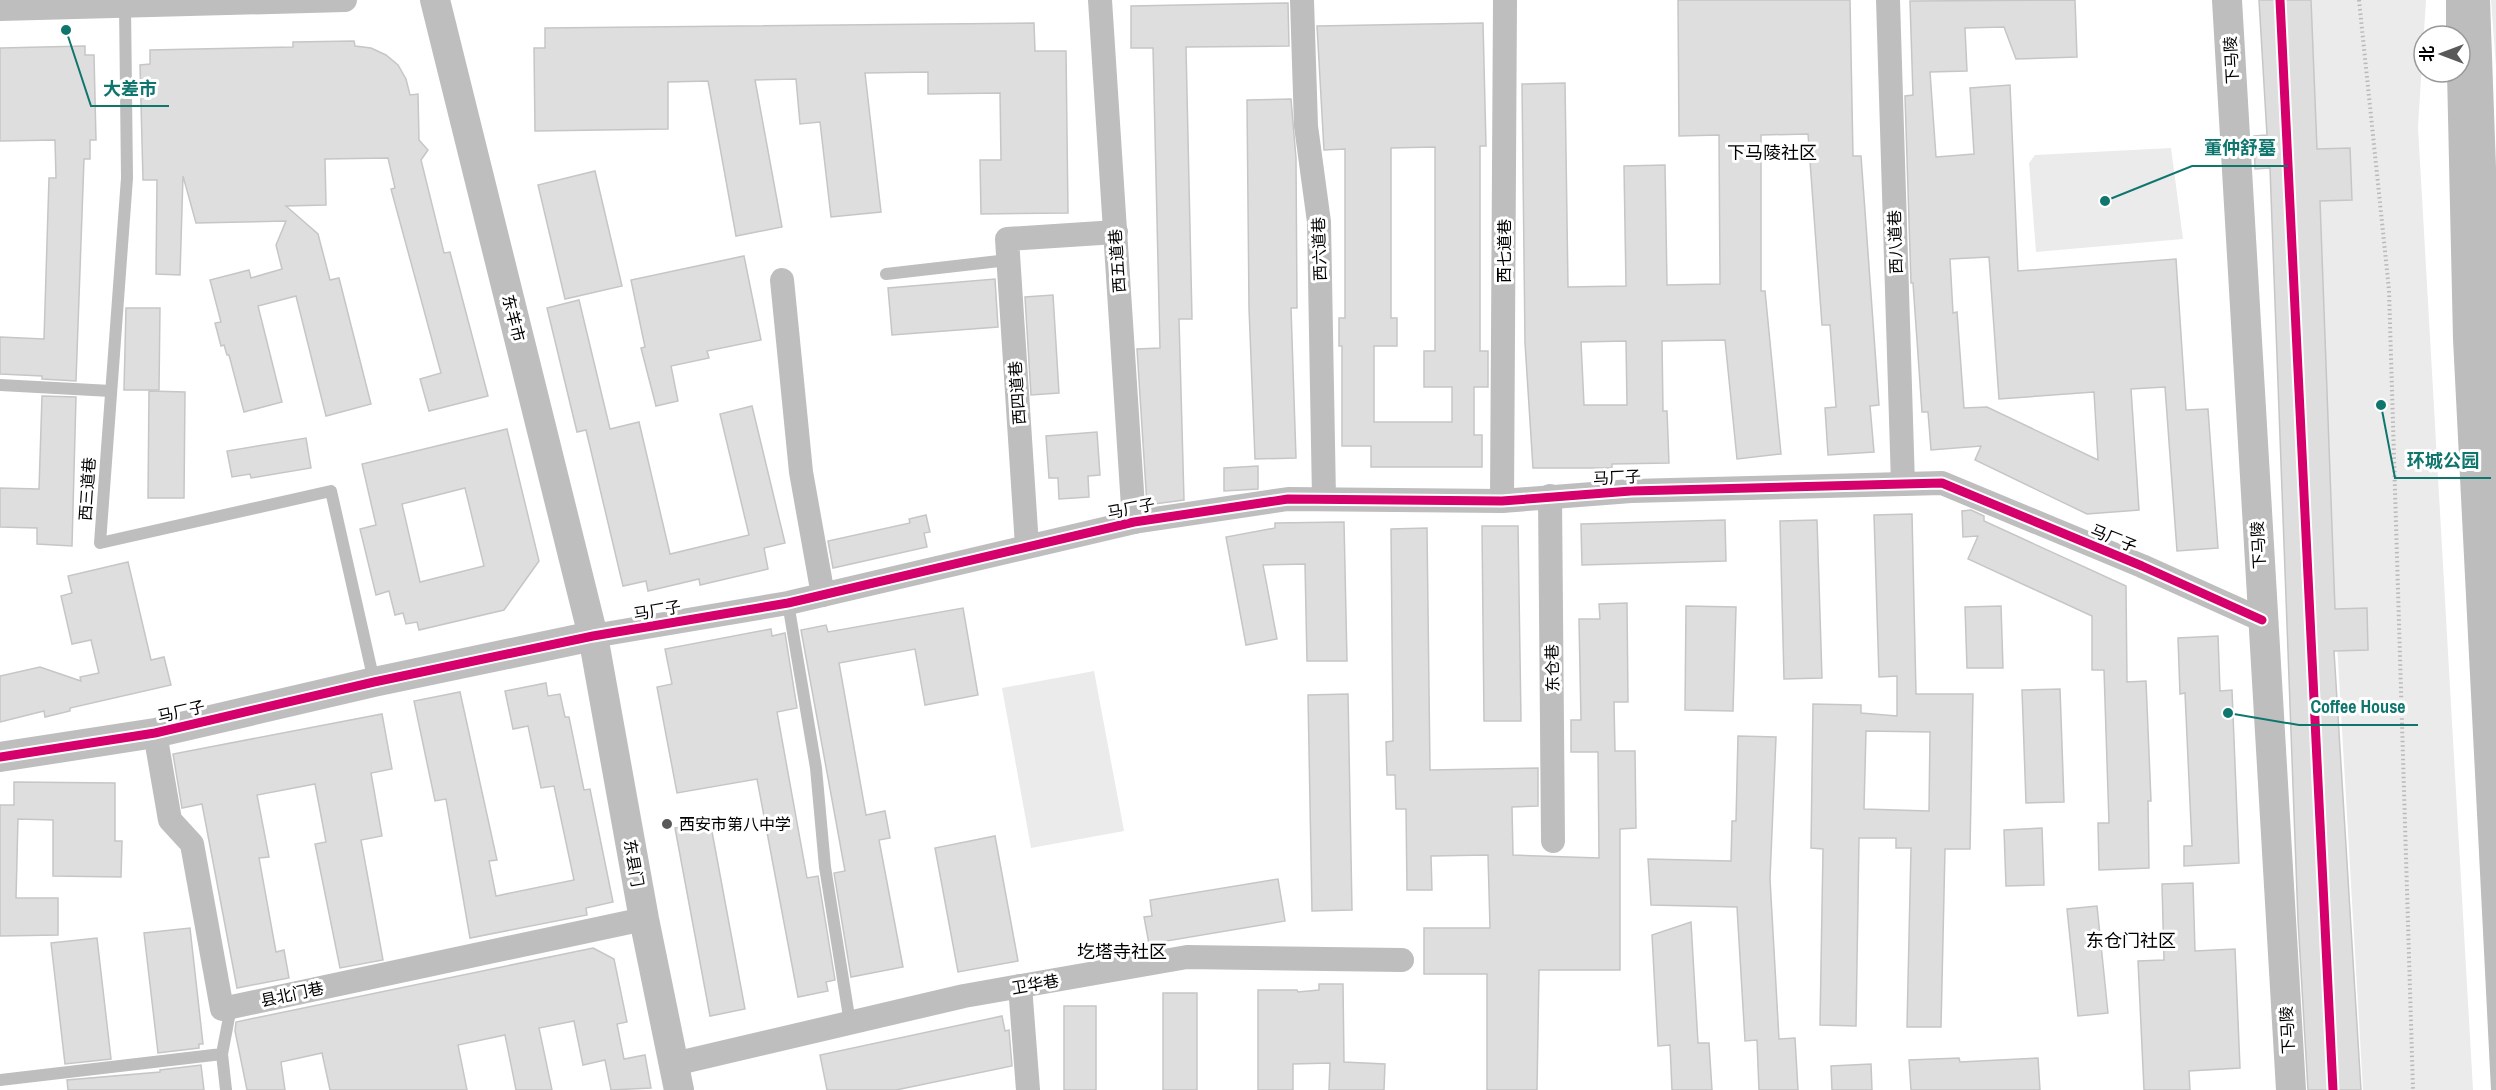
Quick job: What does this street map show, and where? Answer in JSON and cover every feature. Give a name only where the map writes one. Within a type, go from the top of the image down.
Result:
[{"type":"street","points":[[0,9],[345,0]]},
{"type":"street","name":"东羊市","points":[[435,0],[593,636]]},
{"type":"street","name":"西五道巷","points":[[1100,0],[1134,522]]},
{"type":"street","name":"西六道巷","points":[[1302,0],[1306,126],[1319,222],[1324,498]]},
{"type":"street","name":"西七道巷","points":[[1502,501],[1505,0]]},
{"type":"street","name":"西八道巷","points":[[1888,0],[1903,484]]},
{"type":"street","name":"下马陵","points":[[2227,0],[2291,1090]]},
{"type":"street","points":[[1007,250],[1116,232]]},
{"type":"street","name":"西四道巷","points":[[1007,250],[1027,546]]},
{"type":"street","points":[[782,280],[801,472],[823,595]]},
{"type":"street","name":"马厂子","points":[[0,757],[155,733],[374,682],[593,636],[788,603],[1134,522],[1287,499],[1502,501],[1631,491],[1942,483],[2142,566],[2262,620]]},
{"type":"street","name":"东仓巷","points":[[1550,496],[1553,840]]},
{"type":"street","name":"东县门","points":[[593,636],[644,919],[677,1083]]},
{"type":"street","points":[[155,733],[170,820],[192,844],[222,1009],[231,1006]]},
{"type":"street","name":"县北门巷","points":[[231,1006],[644,919]]},
{"type":"street","name":"卫华巷","points":[[677,1083],[850,1023],[964,996],[1187,957],[1402,960]]},
{"type":"street","points":[[1020,986],[1028,1090]]},
{"type":"lane","name":"西三道巷","points":[[125,5],[127,178],[100,543],[331,490],[374,682]]},
{"type":"lane","points":[[886,274],[1007,250]]},
{"type":"lane","points":[[0,385],[111,391]]},
{"type":"lane","points":[[788,603],[816,768],[825,867],[850,1023]]},
{"type":"lane","points":[[226,1090],[222,1054],[231,1006]]},
{"type":"lane","points":[[0,1080],[222,1054]]},
{"type":"path","points":[[2359,0],[2390,290],[2413,1090]]},
{"type":"shaded area","points":[[2311,0],[2426,0],[2424,24],[2412,24],[2412,84],[2421,84],[2418,127],[2473,1090],[2363,1090],[2335,609],[2320,201],[2352,200],[2350,148],[2317,149]]},
{"type":"shaded area","points":[[2446,0],[2490,0],[2496,168],[2496,1090],[2491,1090],[2453,339],[2447,84],[2472,84],[2472,24],[2446,24]]},
{"type":"shaded area","points":[[2491,0],[2496,0],[2496,66]]},
{"type":"shaded area","points":[[2171,148],[2183,239],[2036,252],[2029,163],[2035,155]]},
{"type":"shaded area","points":[[1094,671],[1124,831],[1031,848],[1002,688]]},
{"type":"building","points":[[1678,0],[1850,0],[1853,156],[1861,156],[1879,405],[1870,406],[1874,452],[1828,455],[1825,408],[1836,407],[1830,325],[1822,325],[1808,134],[1761,135],[1761,291],[1765,291],[1781,454],[1737,459],[1725,340],[1662,341],[1663,411],[1667,411],[1669,463],[1612,464],[1612,468],[1533,468],[1525,343],[1522,84],[1565,83],[1568,287],[1626,286],[1624,166],[1665,165],[1667,285],[1720,284],[1719,135],[1679,136]],"holes":[[[1626,341],[1627,405],[1584,405],[1581,342]]]},
{"type":"building","points":[[2075,0],[2077,57],[2016,59],[2004,27],[1965,28],[1967,71],[1930,72],[1936,157],[1974,154],[1970,88],[2010,85],[2018,271],[2176,259],[2186,410],[2208,409],[2218,548],[2177,551],[2165,387],[2131,389],[2139,510],[2087,514],[1975,460],[1981,446],[1931,450],[1928,412],[1922,412],[1913,283],[1911,283],[1905,96],[1913,95],[1910,1]],"holes":[[[1989,257],[1999,399],[2094,392],[2098,460],[1987,407],[1964,408],[1957,312],[1953,313],[1950,259]]]},
{"type":"building","points":[[2259,0],[2311,0],[2317,149],[2350,148],[2352,200],[2320,201],[2335,609],[2367,608],[2368,650],[2334,651],[2361,1090],[2308,1090],[2298,920],[2270,168],[2255,169],[2254,136],[2267,135]]},
{"type":"building","points":[[1288,3],[1289,46],[1186,47],[1192,319],[1179,319],[1184,500],[1147,505],[1137,349],[1160,348],[1153,48],[1131,48],[1131,6]]},
{"type":"building","points":[[1034,23],[1035,51],[1066,51],[1068,213],[981,214],[980,160],[1001,160],[1000,93],[928,94],[928,72],[865,73],[881,212],[831,217],[820,122],[800,124],[796,79],[755,80],[782,227],[736,236],[708,81],[668,82],[668,129],[535,131],[534,48],[545,48],[545,28]]},
{"type":"building","points":[[1483,23],[1486,146],[1480,146],[1480,351],[1488,351],[1488,387],[1474,387],[1474,435],[1482,435],[1482,467],[1371,467],[1371,446],[1342,446],[1342,346],[1339,346],[1339,318],[1345,318],[1345,149],[1324,150],[1317,26]],"holes":[[[1435,147],[1435,351],[1424,351],[1424,387],[1452,387],[1452,422],[1374,422],[1374,346],[1397,346],[1397,318],[1391,318],[1391,148]]]},
{"type":"building","points":[[354,41],[355,46],[371,48],[386,55],[398,65],[406,79],[410,95],[418,94],[419,140],[428,150],[421,160],[444,253],[450,252],[488,396],[429,411],[420,379],[441,373],[391,189],[395,188],[388,158],[325,159],[326,205],[286,206],[318,234],[330,280],[339,278],[371,404],[326,416],[296,296],[258,306],[282,402],[244,412],[229,355],[224,345],[221,346],[215,323],[221,322],[210,280],[249,270],[251,278],[282,269],[276,245],[286,221],[196,223],[183,176],[180,275],[156,274],[157,180],[143,180],[140,65],[150,64],[150,50],[293,47],[293,42]]},
{"type":"building","points":[[85,46],[85,55],[94,55],[96,140],[90,140],[90,159],[84,159],[76,381],[42,379],[42,376],[0,374],[0,337],[44,339],[49,178],[56,178],[55,140],[0,141],[0,48]]},
{"type":"building","points":[[1291,99],[1296,158],[1297,308],[1291,308],[1296,458],[1255,459],[1249,308],[1247,100]]},
{"type":"building","points":[[595,171],[622,286],[565,299],[538,185]]},
{"type":"building","points":[[744,256],[761,340],[707,351],[709,358],[671,366],[678,401],[656,406],[641,348],[645,347],[631,280]]},
{"type":"building","points":[[995,279],[998,327],[892,335],[888,288]]},
{"type":"building","points":[[1053,295],[1059,393],[1031,395],[1025,297]]},
{"type":"building","points":[[579,300],[610,429],[639,422],[670,554],[749,535],[720,414],[752,406],[785,543],[764,548],[768,569],[700,585],[699,579],[648,591],[646,581],[623,586],[586,430],[577,432],[547,308]]},
{"type":"building","points":[[126,308],[160,308],[159,390],[124,390]]},
{"type":"building","points":[[149,391],[185,392],[184,498],[148,498]]},
{"type":"building","points":[[42,396],[76,397],[72,546],[37,544],[37,528],[0,527],[0,488],[39,489]]},
{"type":"building","points":[[507,429],[539,561],[504,610],[419,630],[417,622],[406,624],[403,613],[395,615],[389,591],[376,595],[360,529],[376,525],[362,464]],"holes":[[[465,488],[484,566],[420,582],[402,504]]]},
{"type":"building","points":[[1097,432],[1100,475],[1088,476],[1089,497],[1059,499],[1058,478],[1049,478],[1046,436]]},
{"type":"building","points":[[306,438],[311,468],[251,478],[250,474],[232,477],[227,451]]},
{"type":"building","points":[[1258,466],[1258,489],[1224,491],[1224,468]]},
{"type":"building","points":[[1971,510],[1984,516],[1984,521],[2126,586],[2127,682],[2146,681],[2151,801],[2148,801],[2149,868],[2099,870],[2098,823],[2109,823],[2104,670],[2092,670],[2092,616],[1968,559],[1978,536],[1963,537],[1962,511]]},
{"type":"building","points":[[1912,514],[1916,694],[1973,694],[1970,849],[1945,849],[1941,1027],[1907,1027],[1911,848],[1896,848],[1896,838],[1859,838],[1856,1026],[1820,1025],[1823,849],[1811,848],[1813,704],[1861,705],[1861,713],[1897,716],[1897,676],[1879,677],[1874,515]],"holes":[[[1866,731],[1930,732],[1929,811],[1864,809]]]},
{"type":"building","points":[[926,515],[930,532],[924,533],[927,547],[833,568],[828,541],[910,523],[909,519]]},
{"type":"building","points":[[1725,520],[1726,561],[1582,565],[1581,524]]},
{"type":"building","points":[[1817,520],[1822,678],[1784,679],[1780,521]]},
{"type":"building","points":[[1344,522],[1347,661],[1307,661],[1305,564],[1263,565],[1277,639],[1246,645],[1226,537],[1275,528],[1275,523]]},
{"type":"building","points":[[1482,526],[1518,526],[1521,721],[1484,721]]},
{"type":"building","points":[[1427,528],[1430,770],[1538,768],[1538,806],[1512,807],[1513,855],[1599,858],[1598,752],[1571,752],[1571,720],[1581,720],[1579,619],[1600,619],[1599,604],[1627,603],[1628,702],[1614,702],[1615,751],[1635,751],[1636,828],[1620,829],[1620,970],[1539,970],[1537,1090],[1487,1090],[1487,974],[1424,974],[1424,928],[1490,928],[1488,855],[1431,856],[1432,890],[1407,890],[1406,809],[1396,809],[1395,775],[1387,775],[1386,742],[1393,741],[1391,529]]},
{"type":"building","points":[[128,562],[151,660],[164,657],[171,685],[70,708],[70,711],[45,717],[44,711],[0,722],[0,676],[40,667],[81,681],[80,677],[99,673],[91,640],[72,644],[61,596],[72,593],[68,576]]},
{"type":"building","points":[[1686,606],[1736,607],[1733,711],[1685,710]]},
{"type":"building","points":[[2001,606],[2003,668],[1967,668],[1965,607]]},
{"type":"building","points":[[963,608],[978,695],[925,705],[915,649],[839,663],[866,815],[885,811],[890,838],[879,840],[903,967],[851,977],[834,873],[845,871],[801,630],[826,625],[828,632]]},
{"type":"building","points":[[771,629],[772,636],[785,633],[797,708],[777,712],[807,878],[818,876],[835,980],[826,982],[828,991],[798,997],[757,779],[677,793],[657,687],[672,684],[665,649]]},
{"type":"building","points":[[2218,636],[2220,691],[2232,690],[2239,863],[2184,866],[2184,846],[2192,846],[2185,693],[2180,694],[2178,638]]},
{"type":"building","points":[[546,683],[548,696],[560,694],[565,717],[569,717],[584,790],[590,789],[613,902],[586,908],[587,915],[470,938],[446,799],[435,801],[414,701],[460,692],[497,860],[489,861],[496,896],[574,880],[554,786],[541,788],[528,726],[513,729],[505,691]]},
{"type":"building","points":[[2060,689],[2064,802],[2026,803],[2022,690]]},
{"type":"building","points":[[1348,694],[1352,910],[1312,911],[1308,695]]},
{"type":"building","points":[[382,714],[392,769],[371,773],[382,836],[361,840],[383,960],[340,968],[315,844],[326,842],[315,784],[257,795],[269,857],[259,858],[276,952],[284,950],[289,978],[237,988],[202,804],[182,808],[173,754]]},
{"type":"building","points":[[1738,736],[1776,737],[1770,879],[1779,1039],[1795,1038],[1798,1090],[1759,1090],[1757,1040],[1745,1041],[1737,907],[1651,905],[1648,859],[1731,861],[1732,821],[1736,821]]},
{"type":"building","points":[[14,782],[115,783],[115,841],[122,841],[121,877],[53,876],[53,820],[18,819],[16,898],[58,898],[58,935],[0,936],[0,805],[14,805]]},
{"type":"building","points":[[710,821],[745,1009],[710,1016],[675,828]]},
{"type":"building","points":[[2042,828],[2044,885],[2006,886],[2004,830]]},
{"type":"building","points":[[995,836],[1018,961],[958,972],[935,848]]},
{"type":"building","points":[[1278,879],[1285,921],[1149,944],[1144,917],[1152,916],[1150,900]]},
{"type":"building","points":[[2193,883],[2195,951],[2235,949],[2240,1068],[2189,1071],[2190,1090],[2144,1090],[2138,961],[2164,960],[2162,884]]},
{"type":"building","points":[[2097,906],[2108,1013],[2078,1016],[2067,909]]},
{"type":"building","points":[[1691,922],[1698,1043],[1709,1043],[1712,1090],[1672,1090],[1670,1045],[1658,1046],[1652,935]]},
{"type":"building","points":[[190,928],[203,1044],[199,1044],[199,1048],[158,1053],[144,933]]},
{"type":"building","points":[[97,938],[111,1059],[65,1064],[51,943]]},
{"type":"building","points":[[593,948],[614,959],[627,1022],[617,1024],[624,1059],[645,1055],[651,1088],[611,1090],[605,1060],[583,1065],[574,1021],[539,1028],[552,1090],[516,1090],[505,1035],[458,1045],[467,1090],[330,1090],[322,1053],[281,1062],[285,1090],[247,1090],[235,1031],[236,1022]]},
{"type":"building","points":[[1319,984],[1343,984],[1344,1062],[1385,1064],[1384,1090],[1329,1090],[1330,1063],[1293,1064],[1293,1090],[1258,1090],[1258,990],[1297,990],[1298,992],[1319,990]]},
{"type":"building","points":[[1163,993],[1197,993],[1197,1090],[1163,1090]]},
{"type":"building","points":[[1064,1006],[1096,1006],[1096,1090],[1064,1090]]},
{"type":"building","points":[[1002,1016],[1005,1031],[1009,1030],[1012,1066],[896,1090],[827,1090],[820,1055]]},
{"type":"building","points":[[1959,1058],[1960,1062],[2038,1058],[2040,1090],[1911,1090],[1909,1060]]},
{"type":"building","points":[[1871,1064],[1872,1090],[1832,1090],[1831,1066]]},
{"type":"building","points":[[201,1065],[204,1090],[68,1090],[67,1080],[160,1072],[160,1070]]},
{"type":"cycle path","points":[[2280,0],[2333,1090]]},
{"type":"cycle path","points":[[0,757],[155,733],[374,682],[593,636],[788,603],[1134,522],[1288,499],[1502,501],[1631,491],[1942,483],[2142,566],[2262,620]]},
{"type":"place","name":"大差市","points":[[66,30]]},
{"type":"place","name":"董仲舒墓","points":[[2105,201]]},
{"type":"place","name":"环城公园","points":[[2381,405]]},
{"type":"place","name":"Coffee House","points":[[2228,713]]},
{"type":"place","name":"西安市第八中学","points":[[667,824]]},
{"type":"district","name":"下马陵社区","points":[[1772,152]]},
{"type":"district","name":"东仓门社区","points":[[2131,940]]},
{"type":"district","name":"圪塔寺社区","points":[[1122,951]]}]
